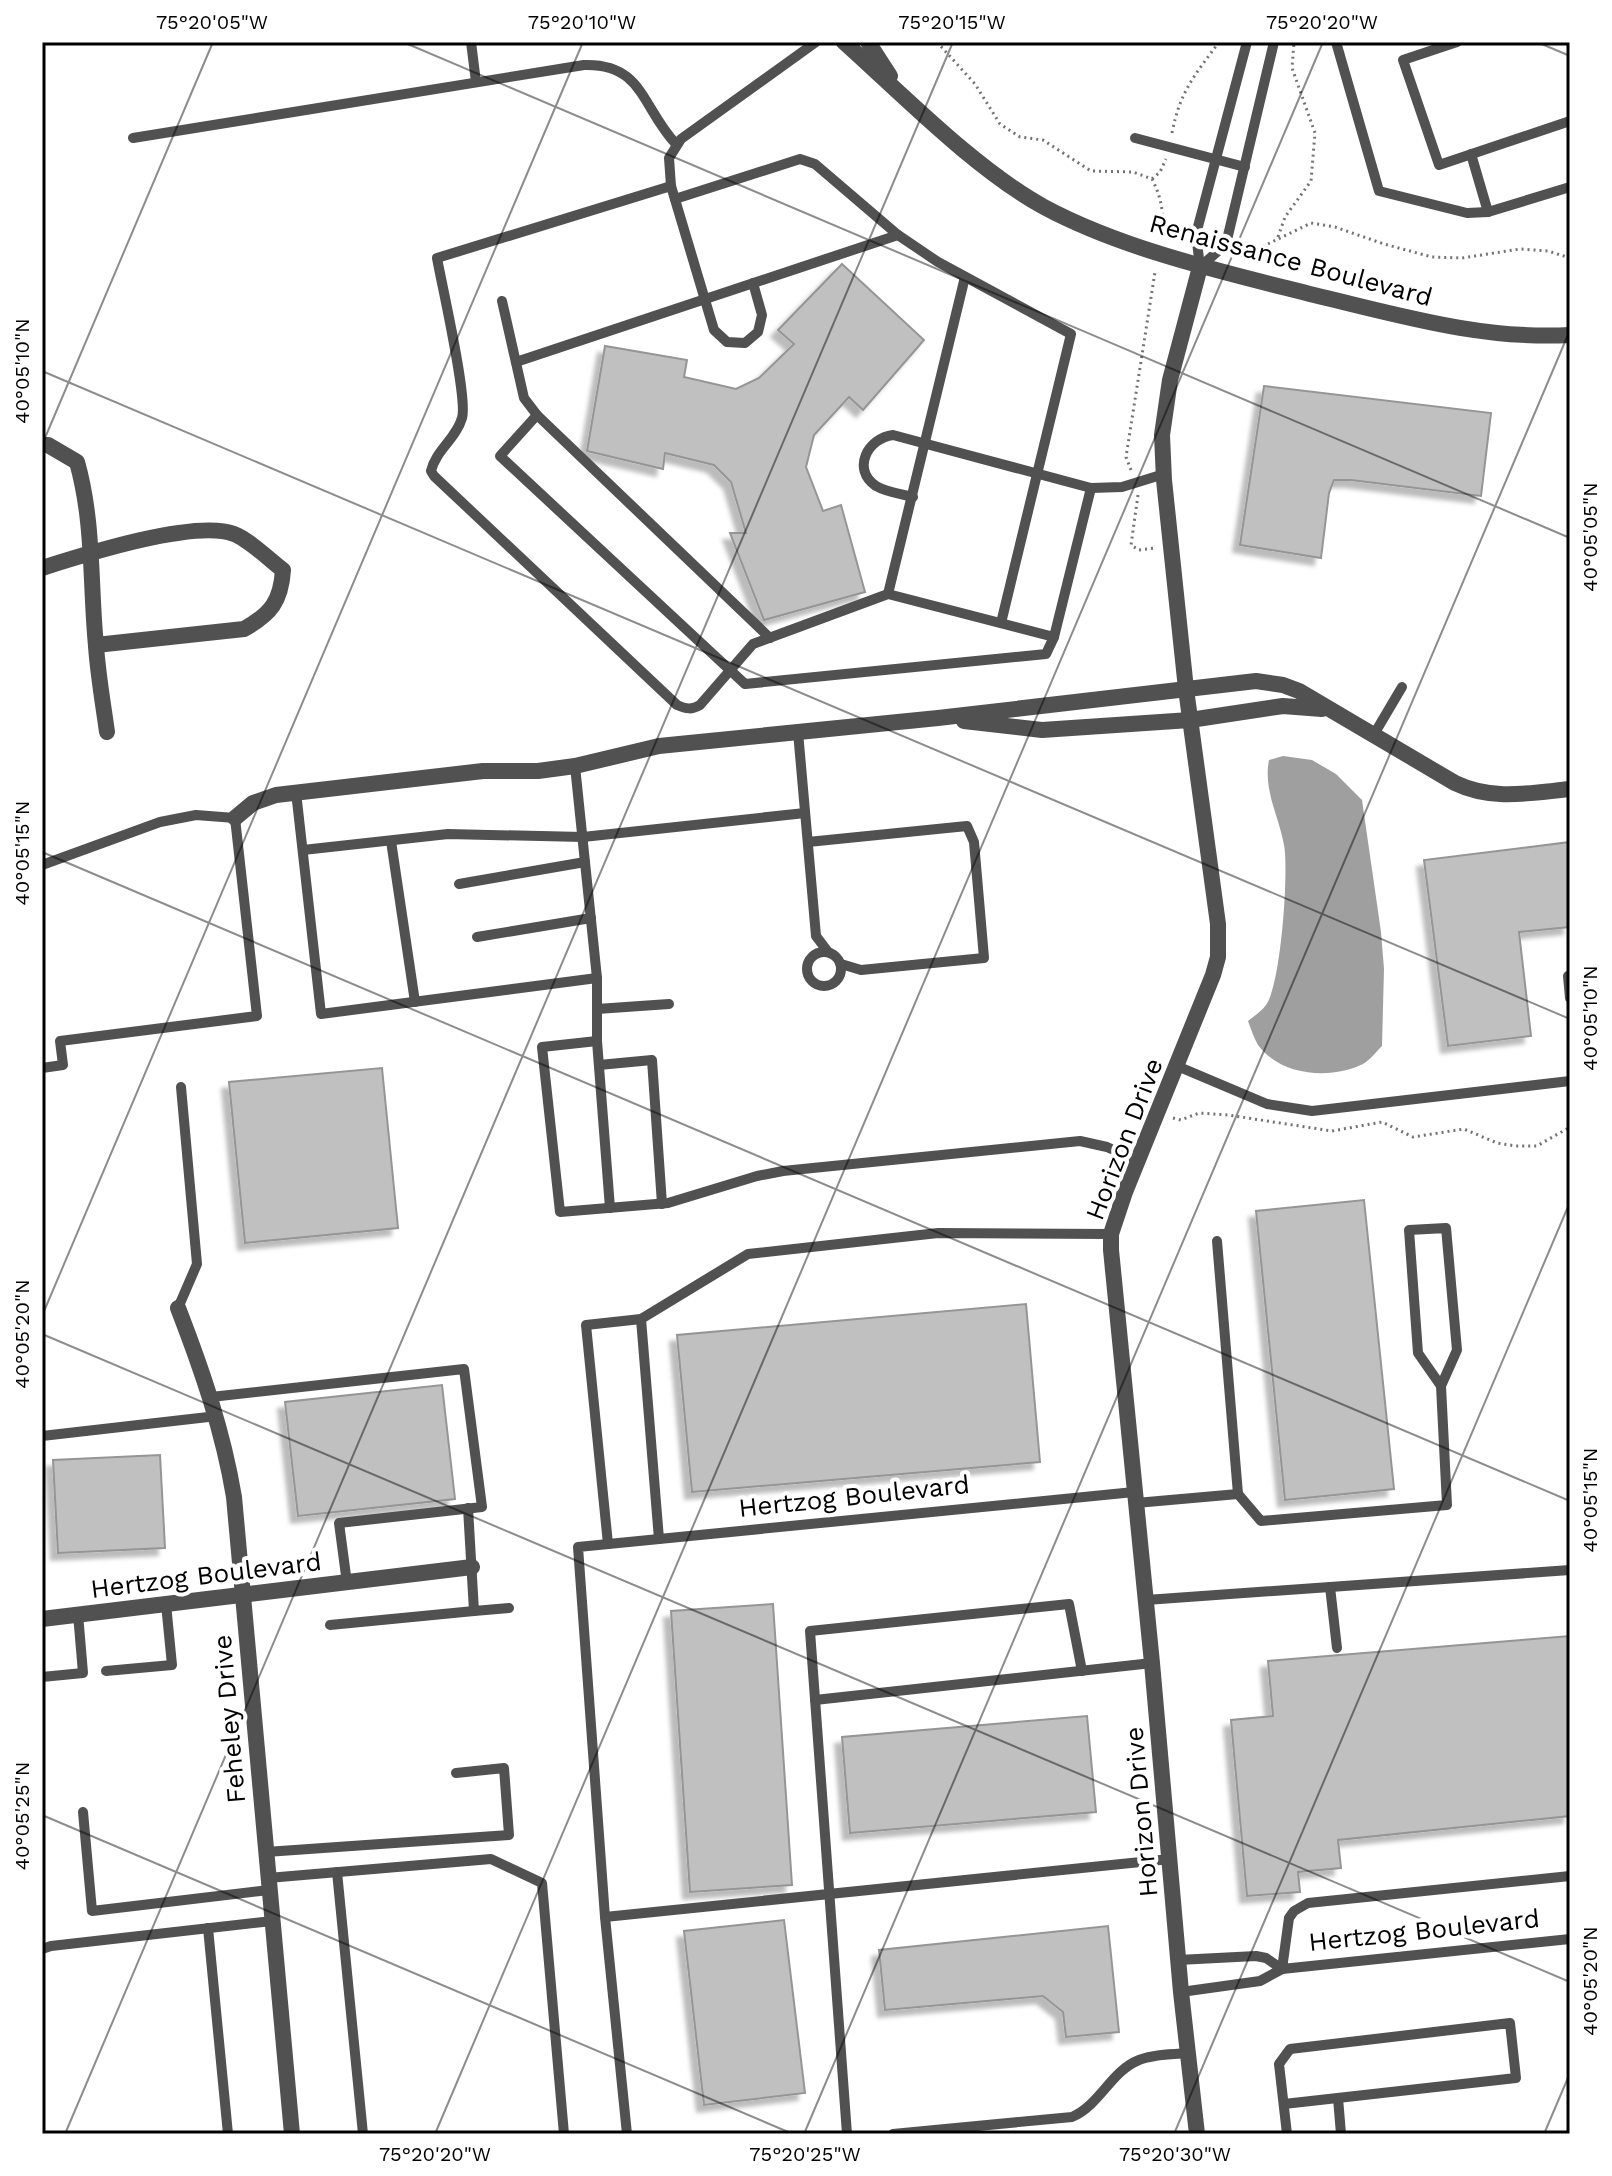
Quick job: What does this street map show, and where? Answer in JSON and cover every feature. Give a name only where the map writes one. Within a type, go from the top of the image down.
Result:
[{"type":"street","name":"Renaissance Boulevard","points":[[844,42],[1001,178],[1045,207],[1102,232],[1200,267],[1476,332],[1570,335]]},
{"type":"street","name":"Renaissance Boulevard","points":[[868,42],[902,94]]},
{"type":"street","name":"Horizon Drive","points":[[1197,2134],[1111,1270],[1111,1234],[1213,975],[1219,939],[1186,689],[1162,435],[1168,394],[1200,267]]},
{"type":"street","points":[[42,445],[48,445],[77,462],[85,488],[92,553],[96,645],[107,732]]},
{"type":"street","points":[[42,568],[200,528],[235,534],[283,570],[281,590],[265,617],[244,629],[96,645]]},
{"type":"street","points":[[235,818],[264,798],[296,792],[483,771],[538,771],[575,766],[659,746],[1265,681],[1299,691],[1455,783],[1478,793],[1498,796],[1570,789]]},
{"type":"street","points":[[938,718],[1042,730],[1190,720],[1283,706],[1328,710]]},
{"type":"street","name":"Feheley Drive","points":[[178,1308],[217,1416],[226,1447],[234,1497],[292,2134]]},
{"type":"street","name":"Hertzog Boulevard","points":[[42,1619],[472,1567]]},
{"type":"lane","points":[[471,42],[476,82]]},
{"type":"lane","points":[[753,283],[762,324],[745,343],[727,342],[714,330],[671,186],[669,158],[676,144],[816,42]]},
{"type":"lane","points":[[1200,267],[1196,234],[1247,42]]},
{"type":"lane","points":[[1200,267],[1226,244],[1274,42]]},
{"type":"lane","points":[[1336,42],[1379,191],[1467,213],[1488,212],[1570,187]]},
{"type":"lane","points":[[1457,42],[1403,60],[1439,165],[1570,121]]},
{"type":"lane","points":[[133,138],[603,64],[614,67],[634,82],[664,132],[676,144]]},
{"type":"lane","points":[[1135,138],[1245,167]]},
{"type":"lane","points":[[1471,154],[1488,212]]},
{"type":"lane","points":[[675,199],[800,159],[815,164],[898,235],[965,277],[1071,334],[1001,623]]},
{"type":"lane","points":[[671,186],[437,258],[464,413],[450,440],[436,456],[431,471],[677,705],[693,709],[700,705],[753,644],[888,594],[1054,637]]},
{"type":"lane","points":[[516,362],[898,235]]},
{"type":"lane","points":[[888,594],[965,277]]},
{"type":"lane","points":[[502,301],[524,398],[537,415],[770,638]]},
{"type":"lane","points":[[537,415],[500,456],[745,684],[1046,654],[1054,637],[1091,488]]},
{"type":"lane","points":[[913,497],[877,487],[870,481],[865,473],[865,456],[876,440],[893,435],[1091,488],[1106,489],[1138,483],[1164,474]]},
{"type":"lane","points":[[1373,736],[1402,687]]},
{"type":"lane","points":[[798,732],[816,936],[828,952],[841,964],[861,970],[984,958],[974,842],[967,826],[808,842]]},
{"type":"lane","points":[[575,766],[597,978],[597,1041],[610,1208]]},
{"type":"lane","points":[[296,792],[321,1014],[597,978]]},
{"type":"lane","points":[[303,850],[448,834],[583,837],[805,813]]},
{"type":"lane","points":[[42,865],[160,822],[196,815],[235,818],[257,1016],[60,1041],[63,1065],[42,1068]]},
{"type":"lane","points":[[391,841],[415,1002]]},
{"type":"lane","points":[[459,884],[585,862]]},
{"type":"lane","points":[[477,937],[591,918]]},
{"type":"lane","points":[[828,952],[816,954],[808,963],[808,975],[812,981],[823,986],[834,983],[841,974],[841,964]]},
{"type":"lane","points":[[1570,976],[1570,998]]},
{"type":"lane","points":[[597,1009],[669,1004]]},
{"type":"lane","points":[[597,1041],[542,1047],[560,1212],[662,1204],[783,1171],[1080,1141],[1107,1147],[1138,1161]]},
{"type":"lane","points":[[599,1065],[652,1060],[662,1204]]},
{"type":"lane","points":[[1177,1066],[1267,1104],[1312,1111],[1570,1081]]},
{"type":"lane","points":[[178,1308],[197,1264],[181,1087]]},
{"type":"lane","points":[[1217,1241],[1238,1494],[1261,1521],[1447,1505],[1441,1386],[1457,1350],[1446,1228],[1409,1230],[1418,1353],[1441,1386]]},
{"type":"lane","points":[[608,1544],[586,1325],[641,1319],[748,1254],[938,1233],[1111,1234]]},
{"type":"lane","points":[[641,1319],[659,1539]]},
{"type":"lane","points":[[211,1397],[464,1369],[482,1507],[339,1523],[347,1583]]},
{"type":"lane","points":[[42,1436],[217,1416]]},
{"type":"lane","name":"Hertzog Boulevard","points":[[605,1917],[578,1547],[1135,1498],[1238,1494]]},
{"type":"lane","points":[[468,1508],[474,1611]]},
{"type":"lane","points":[[1146,1600],[1570,1570]]},
{"type":"lane","points":[[1330,1587],[1337,1648]]},
{"type":"lane","points":[[106,1671],[172,1665],[166,1604]]},
{"type":"lane","points":[[847,2134],[810,1631],[1069,1604],[1082,1671]]},
{"type":"lane","points":[[330,1625],[509,1608]]},
{"type":"lane","points":[[42,1677],[83,1673],[78,1614]]},
{"type":"lane","points":[[815,1700],[1152,1663]]},
{"type":"lane","points":[[266,1852],[509,1835],[504,1768],[456,1773]]},
{"type":"lane","points":[[83,1812],[92,1911],[337,1872],[491,1859],[542,1883],[564,2134]]},
{"type":"lane","points":[[627,2134],[605,1917],[1170,1859]]},
{"type":"lane","points":[[337,1872],[363,2134]]},
{"type":"lane","points":[[1282,1969],[1289,1918],[1308,1903],[1570,1876]]},
{"type":"lane","points":[[42,1949],[272,1921]]},
{"type":"lane","points":[[208,1928],[228,2134]]},
{"type":"lane","name":"Hertzog Boulevard","points":[[1181,1992],[1260,1981],[1282,1969],[1570,1939]]},
{"type":"lane","name":"Hertzog Boulevard","points":[[1178,1960],[1256,1956],[1266,1958],[1282,1969]]},
{"type":"lane","points":[[1284,2104],[1516,2078],[1510,2023],[1290,2049],[1279,2064],[1287,2134]]},
{"type":"lane","points":[[893,2134],[1072,2117],[1092,2105],[1130,2065],[1149,2057],[1189,2053]]},
{"type":"lane","points":[[1338,2098],[1341,2134]]},
{"type":"path","points":[[937,42],[975,84],[1000,124],[1020,137],[1043,140],[1091,171],[1133,172],[1152,179],[1161,197],[1164,219],[1126,457],[1138,483],[1139,503],[1131,545],[1139,550],[1171,546]]},
{"type":"path","points":[[1152,179],[1165,162],[1176,111],[1188,81],[1219,42]]},
{"type":"path","points":[[1278,237],[1285,217],[1311,181],[1315,133],[1292,68],[1294,42]]},
{"type":"path","points":[[1219,250],[1241,257],[1311,223],[1335,227],[1432,257],[1462,258],[1520,249],[1548,251],[1570,258]]},
{"type":"path","points":[[1157,1115],[1181,1120],[1199,1113],[1228,1115],[1332,1131],[1382,1122],[1413,1137],[1464,1129],[1497,1143],[1516,1146],[1537,1146],[1570,1127]]},
{"type":"shaded area","points":[[1283,756],[1312,760],[1336,774],[1362,800],[1381,932],[1384,969],[1382,1046],[1363,1064],[1336,1072],[1307,1072],[1280,1063],[1258,1045],[1248,1021],[1266,1005],[1280,952],[1285,858],[1268,771],[1269,760]]},
{"type":"building","points":[[842,264],[924,340],[863,410],[849,397],[814,435],[806,467],[823,511],[841,505],[865,592],[764,620],[730,533],[746,533],[731,482],[714,465],[665,453],[663,469],[587,451],[605,346],[687,360],[684,377],[736,389],[759,378],[794,344],[778,330]]},
{"type":"building","points":[[1264,386],[1491,413],[1481,496],[1334,480],[1329,493],[1321,558],[1240,545]]},
{"type":"building","points":[[1570,842],[1570,927],[1519,932],[1531,1036],[1448,1046],[1424,860]]},
{"type":"building","points":[[382,1068],[398,1228],[245,1243],[229,1082]]},
{"type":"building","points":[[1364,1200],[1394,1489],[1285,1500],[1256,1211]]},
{"type":"building","points":[[1026,1304],[1040,1462],[692,1492],[677,1335]]},
{"type":"building","points":[[442,1385],[455,1499],[298,1516],[285,1402]]},
{"type":"building","points":[[160,1455],[165,1548],[58,1553],[53,1460]]},
{"type":"building","points":[[773,1604],[792,1885],[690,1892],[671,1611]]},
{"type":"building","points":[[1570,1636],[1570,1816],[1338,1840],[1341,1868],[1298,1872],[1300,1892],[1247,1896],[1231,1720],[1273,1716],[1268,1661]]},
{"type":"building","points":[[1087,1716],[1096,1812],[850,1833],[842,1737]]},
{"type":"building","points":[[784,1920],[805,2093],[704,2105],[684,1931]]},
{"type":"building","points":[[1108,1926],[1119,2032],[1066,2037],[1063,2012],[1043,1996],[885,2010],[879,1950]]}]
